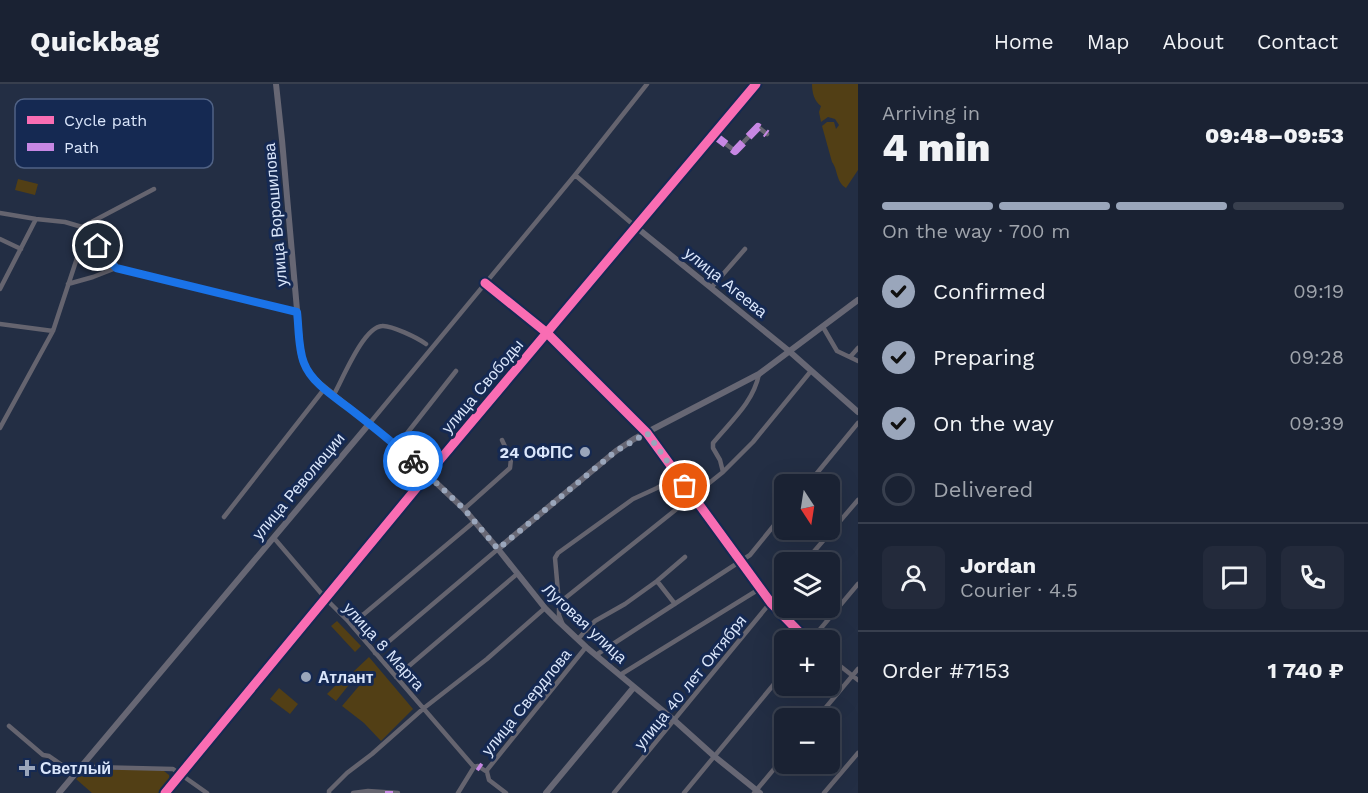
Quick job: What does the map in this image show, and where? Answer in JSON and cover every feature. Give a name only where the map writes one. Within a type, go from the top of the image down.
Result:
[{"type":"main road","name":"улица Ворошилова","points":[[276,84],[301,355],[309,373],[325,388]]},
{"type":"main road","name":"улица Агеева","points":[[636,227],[789,351],[858,412]]},
{"type":"main road","name":"улица Свободы","points":[[165,793],[428,474],[636,227]]},
{"type":"main road","points":[[498,549],[616,451],[759,374],[858,300]]},
{"type":"main road","name":"Луговая улица","points":[[325,388],[397,446],[464,509],[545,608],[563,626],[757,792]]},
{"type":"main road","name":"улица Революции","points":[[60,793],[369,424]]},
{"type":"main road","points":[[546,793],[634,687]]},
{"type":"street","name":"улица Революции","points":[[369,424],[647,84]]},
{"type":"street","name":"улица Свободы","points":[[636,227],[756,84]]},
{"type":"street","points":[[714,135],[735,152],[758,127],[767,134]]},
{"type":"street","name":"улица Агеева","points":[[574,176],[636,227]]},
{"type":"street","points":[[82,227],[154,189]]},
{"type":"street","points":[[0,213],[65,222],[82,227],[116,268],[297,312]]},
{"type":"street","points":[[0,289],[36,219]]},
{"type":"street","points":[[0,239],[21,249]]},
{"type":"street","points":[[0,428],[53,331],[80,249],[89,248],[108,259]]},
{"type":"street","points":[[711,288],[745,249]]},
{"type":"street","points":[[68,284],[116,268]]},
{"type":"street","points":[[485,283],[547,333],[647,433],[771,603],[799,630]]},
{"type":"street","points":[[0,324],[53,331]]},
{"type":"street","points":[[333,396],[352,358],[375,329],[382,326],[403,332],[426,344]]},
{"type":"street","points":[[824,327],[837,351],[858,361]]},
{"type":"street","points":[[850,357],[858,348]]},
{"type":"street","points":[[397,446],[456,371]]},
{"type":"street","points":[[559,603],[723,472],[753,442],[811,371]]},
{"type":"street","points":[[723,472],[712,443],[747,404],[759,374]]},
{"type":"street","points":[[224,517],[325,388]]},
{"type":"street","points":[[816,474],[858,423]]},
{"type":"street","points":[[464,509],[510,468],[510,459],[501,440]]},
{"type":"street","points":[[563,626],[558,615],[555,558],[558,553],[633,499],[678,476]]},
{"type":"street","points":[[814,552],[858,500]]},
{"type":"street","points":[[348,621],[364,614],[475,521]]},
{"type":"street","name":"улица Свердлова","points":[[596,655],[741,562],[750,555],[774,525]]},
{"type":"street","name":"улица 8 Марта","points":[[274,538],[424,708],[478,767],[487,772],[489,780],[506,793]]},
{"type":"street","points":[[375,653],[498,549]]},
{"type":"street","points":[[578,639],[595,621],[625,604],[685,557]]},
{"type":"street","points":[[396,677],[517,574]]},
{"type":"street","points":[[657,581],[675,604]]},
{"type":"street","points":[[818,630],[858,584]]},
{"type":"street","points":[[620,675],[761,588]]},
{"type":"street","name":"улица 40 лет Октября","points":[[614,793],[774,599]]},
{"type":"street","points":[[329,793],[347,773],[487,659],[545,608]]},
{"type":"street","name":"улица Свердлова","points":[[487,772],[586,647]]},
{"type":"street","points":[[840,666],[858,680]]},
{"type":"street","points":[[825,708],[858,669]]},
{"type":"street","points":[[684,793],[774,684]]},
{"type":"street","points":[[9,726],[43,755],[49,756],[69,770],[77,772],[92,767],[173,769],[207,793]]},
{"type":"street","points":[[824,793],[858,753]]},
{"type":"street","name":"улица Свердлова","points":[[458,793],[478,767]]},
{"type":"street","points":[[757,792],[774,770]]},
{"type":"street","points":[[353,793],[368,791],[398,793]]},
{"type":"shaded area","points":[[812,84],[858,84],[858,170],[846,188],[840,183],[822,126],[827,122],[834,122],[836,129],[839,125],[835,119],[828,117],[821,122],[819,112],[821,106],[814,96]]},
{"type":"shaded area","points":[[18,179],[38,184],[35,195],[15,190]]},
{"type":"shaded area","points":[[337,621],[361,646],[355,652],[331,626]]},
{"type":"shaded area","points":[[369,657],[413,709],[381,741],[364,723],[342,706],[359,686],[352,673]]},
{"type":"shaded area","points":[[348,673],[352,681],[336,701],[327,694]]},
{"type":"shaded area","points":[[279,688],[298,704],[290,714],[270,699]]},
{"type":"shaded area","points":[[152,769],[164,771],[169,775],[170,783],[162,793],[92,793],[76,779],[90,770]]},
{"type":"marked path","points":[[714,135],[735,151],[758,127],[767,134]]},
{"type":"cycle path","points":[[165,793],[428,474],[756,84]]},
{"type":"cycle path","points":[[485,283],[547,333],[647,433],[771,603],[797,630]]},
{"type":"way so far","points":[[413,461],[464,509],[498,549],[616,451],[647,433],[685,486]]},
{"type":"place","name":"24 ОФПС","points":[[585,452]]},
{"type":"place","name":"Атлант","points":[[306,677]]},
{"type":"place","name":"Светлый","points":[[27,768]]},
{"type":"route","points":[[98,246],[116,268],[297,312],[301,355],[309,373],[333,396],[413,461]]}]
